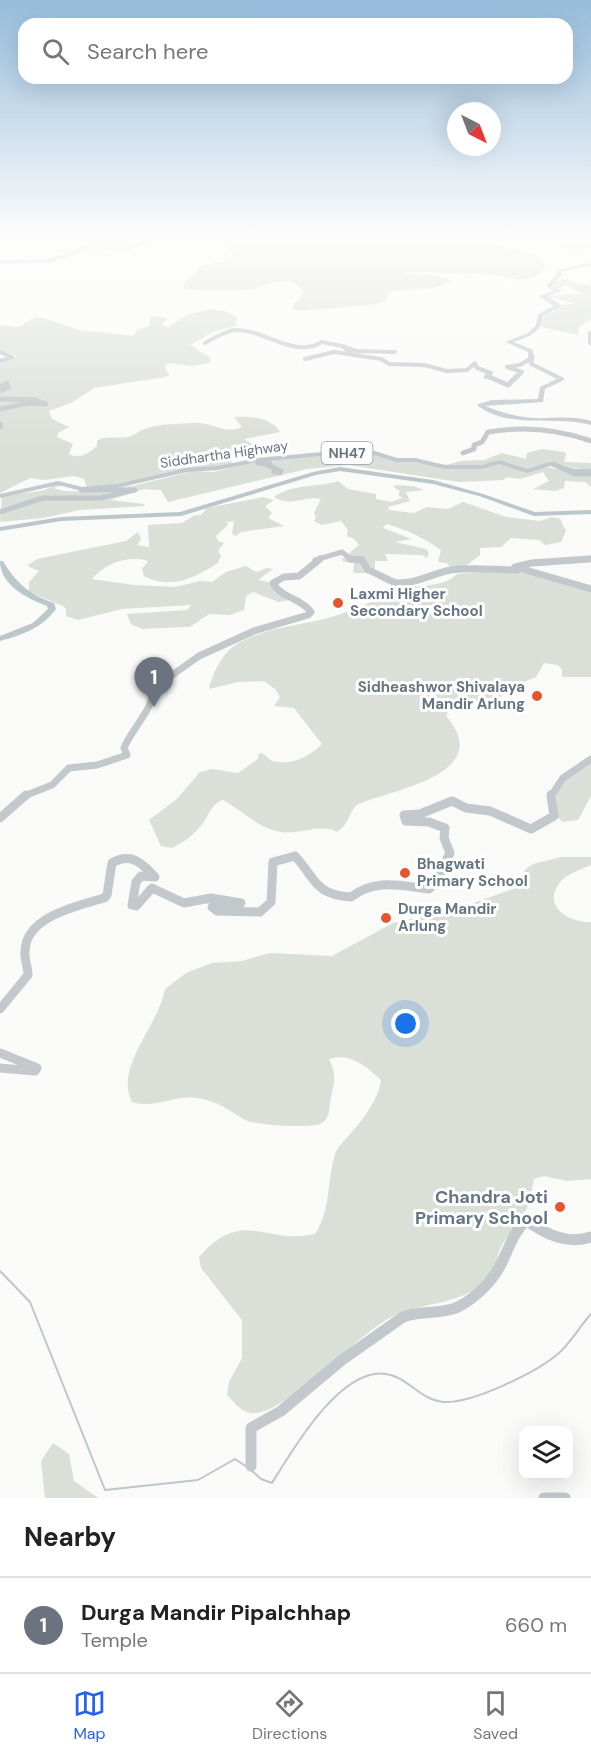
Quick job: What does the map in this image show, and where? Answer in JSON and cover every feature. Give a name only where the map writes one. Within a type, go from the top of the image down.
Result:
[{"type":"highway","points":[[557,307],[540,315],[539,325],[530,334],[508,342],[531,351],[533,357],[531,364],[562,379],[542,388],[541,400],[483,403],[480,407],[527,420],[563,417],[591,423]]},
{"type":"highway","name":"Siddhartha Highway","points":[[0,496],[58,483],[77,489],[117,486],[187,471],[270,459],[365,450],[396,460],[417,460],[444,467],[482,467],[499,462],[528,471],[553,465],[591,472]]},
{"type":"street","points":[[205,342],[228,331],[239,330],[297,347],[314,347],[322,342],[356,351],[395,352]]},
{"type":"street","points":[[342,346],[346,348],[346,353],[354,356]]},
{"type":"street","points":[[0,352],[12,357],[0,361]]},
{"type":"street","points":[[304,359],[334,352],[381,359],[389,364],[424,365],[442,370],[467,370],[475,363],[477,368],[491,373],[486,377],[498,379],[500,384],[508,386],[514,382],[512,379],[522,372],[507,367],[520,365],[533,357]]},
{"type":"street","points":[[0,399],[36,400],[46,404],[45,406],[28,403],[0,409]]},
{"type":"street","points":[[463,453],[474,449],[474,445],[482,442],[488,432],[519,427],[554,430],[591,441]]},
{"type":"street","points":[[270,459],[258,464],[270,464],[267,465],[277,469],[273,472],[280,472]]},
{"type":"street","points":[[0,512],[43,498],[69,500],[100,498],[135,490],[77,489]]},
{"type":"street","points":[[0,818],[25,795],[52,784],[69,768],[97,765],[127,755],[124,748],[128,737],[153,702],[154,688],[199,656],[254,631],[309,615],[311,612],[308,607],[282,594],[273,583],[284,577],[299,576],[315,561],[342,552],[352,560],[362,560],[368,570],[385,575],[389,581],[395,583],[411,582],[459,569],[517,570],[545,574],[591,589]]},
{"type":"street","points":[[517,570],[515,567],[524,563],[571,563],[591,558]]},
{"type":"street","points":[[0,1009],[28,975],[24,951],[30,936],[49,918],[104,898],[112,863],[126,856],[133,857],[155,877],[141,876],[136,882],[132,905],[136,906],[152,888],[184,903],[211,898],[241,903],[233,907],[212,907],[217,911],[260,912],[271,902],[273,862],[288,856],[294,856],[300,862],[312,885],[326,894],[351,897],[367,884],[390,883],[429,889],[438,882],[441,869],[450,853],[444,838],[445,828],[429,822],[406,821],[404,815],[420,814],[452,801],[466,807],[490,811],[531,829],[554,816],[551,795],[562,778],[591,759]]},
{"type":"street","points":[[0,1053],[37,1068],[35,1071],[0,1068]]},
{"type":"street","points":[[251,1466],[251,1428],[281,1411],[342,1359],[403,1317],[414,1312],[449,1310],[459,1306],[494,1277],[501,1266],[510,1240],[526,1220],[570,1241],[579,1242],[591,1238]]},
{"type":"street","points":[[544,1498],[565,1498]]},
{"type":"shaded area","points":[[293,307],[346,307],[300,311],[293,309]]},
{"type":"shaded area","points":[[558,307],[591,307],[591,319],[578,328],[579,335],[541,327],[545,314],[554,312]]},
{"type":"shaded area","points":[[210,309],[228,312],[237,318],[236,326],[213,332],[190,345],[211,358],[210,363],[192,366],[168,363],[165,367],[169,375],[165,377],[94,388],[71,403],[49,411],[52,419],[69,427],[58,433],[57,437],[73,444],[69,454],[81,456],[91,451],[97,446],[97,441],[104,438],[128,437],[151,427],[170,424],[202,423],[230,430],[242,427],[234,417],[247,417],[266,420],[280,432],[244,439],[264,452],[232,458],[231,462],[234,464],[165,473],[122,484],[87,487],[84,479],[74,476],[44,480],[30,478],[0,493],[0,364],[17,356],[0,351],[0,325],[18,327],[36,317],[79,330],[133,336],[137,330],[150,326],[150,318],[153,316],[168,318],[162,324],[168,327],[187,315]]},
{"type":"shaded area","points":[[542,449],[564,452],[566,454],[564,462],[591,463],[591,470],[558,464],[539,466],[591,474],[591,487],[585,482],[565,481],[564,488],[555,491],[533,489],[549,481],[543,472],[520,479],[507,477],[503,480],[459,482],[348,465],[307,469],[168,502],[161,490],[144,489],[132,493],[138,489],[112,488],[133,486],[193,471],[213,472],[250,463],[356,452],[369,452],[397,462],[426,461],[447,465],[460,461],[484,460],[502,453],[526,459],[527,453]]},
{"type":"shaded area","points":[[338,481],[348,489],[376,494],[376,499],[391,502],[403,498],[398,495],[400,491],[393,487],[396,485],[413,486],[424,490],[406,492],[410,501],[388,507],[389,510],[414,513],[427,507],[448,509],[463,502],[506,517],[540,521],[552,517],[560,519],[566,531],[561,542],[545,545],[539,540],[511,538],[501,547],[480,548],[480,555],[466,566],[450,567],[447,563],[438,562],[441,550],[422,538],[386,524],[383,528],[412,539],[395,542],[426,549],[429,553],[427,558],[422,555],[385,554],[388,561],[375,561],[375,573],[355,573],[353,572],[354,562],[343,562],[342,559],[359,545],[347,536],[348,530],[341,521],[322,525],[314,521],[316,517],[314,513],[321,499],[286,501],[274,497],[289,490]]},
{"type":"shaded area","points":[[55,485],[64,485],[53,488],[64,491],[132,493],[110,500],[144,504],[145,506],[80,510],[43,518],[0,522],[2,497],[41,491]]},
{"type":"shaded area","points":[[263,497],[274,500],[265,506],[272,513],[268,518],[284,526],[241,532],[236,536],[232,534],[234,521],[227,522],[228,525],[216,536],[218,541],[224,543],[218,551],[221,556],[218,563],[200,573],[182,580],[163,582],[144,576],[142,569],[148,561],[133,559],[110,565],[92,579],[134,585],[175,587],[200,581],[212,582],[226,572],[246,566],[256,572],[267,568],[273,569],[258,580],[273,583],[295,599],[279,602],[253,592],[246,596],[244,610],[230,615],[209,614],[190,627],[142,629],[131,624],[127,614],[187,610],[191,605],[122,609],[78,620],[66,616],[66,609],[63,606],[29,592],[29,582],[39,571],[27,566],[37,559],[126,541],[138,532],[141,539],[137,545],[149,547],[148,525],[182,523],[195,515],[201,515],[207,508]]},
{"type":"shaded area","points":[[500,570],[526,573],[591,590],[591,677],[562,677],[562,670],[558,665],[544,663],[536,677],[511,687],[500,697],[472,702],[459,701],[450,708],[446,716],[458,736],[459,752],[450,766],[414,785],[358,804],[345,825],[337,832],[323,829],[288,832],[273,830],[223,800],[212,808],[202,824],[186,840],[172,848],[161,846],[149,820],[177,799],[200,772],[212,769],[238,773],[258,759],[261,753],[273,761],[293,761],[306,756],[322,744],[294,708],[274,706],[280,697],[275,689],[264,681],[238,682],[209,689],[218,666],[234,646],[257,635],[332,617],[400,591],[441,583],[457,574]]},
{"type":"shaded area","points":[[591,762],[591,796],[578,820],[563,822],[557,817],[556,790],[567,778]]},
{"type":"shaded area","points":[[561,857],[591,857],[591,865],[562,880],[554,897],[555,904],[565,915],[591,922],[591,1179],[567,1181],[544,1176],[534,1179],[526,1210],[501,1246],[495,1271],[482,1285],[457,1298],[413,1309],[386,1320],[286,1399],[270,1409],[257,1413],[244,1411],[227,1395],[229,1382],[242,1358],[242,1320],[201,1268],[199,1257],[215,1242],[229,1234],[243,1230],[298,1236],[315,1234],[324,1215],[335,1154],[370,1108],[381,1080],[363,1065],[351,1059],[337,1057],[329,1059],[334,1081],[328,1114],[322,1123],[308,1126],[251,1122],[216,1103],[196,1098],[180,1098],[148,1104],[132,1102],[128,1089],[133,1060],[155,1017],[165,989],[186,973],[212,963],[242,961],[270,953],[332,956],[393,923],[451,911],[516,888],[524,872],[532,865]]},
{"type":"shaded area","points":[[53,1443],[69,1454],[74,1481],[98,1498],[45,1498],[41,1461]]},
{"type":"waterway","points":[[591,332],[591,344]]},
{"type":"waterway","points":[[0,529],[61,519],[181,514],[315,473],[340,469],[433,482],[481,495],[534,514],[591,512]]},
{"type":"waterway","points":[[0,563],[21,590],[51,605],[52,609],[36,625],[0,639]]},
{"type":"waterway","points":[[0,1271],[30,1302],[105,1490],[198,1480],[235,1459],[247,1467]]},
{"type":"waterway","points":[[251,1470],[261,1479],[272,1483],[319,1414],[335,1397],[369,1375],[394,1376],[427,1397],[443,1402],[470,1398],[504,1385],[549,1361],[563,1349],[591,1314]]},
{"type":"place","name":"Laxmi Higher Secondary School","points":[[338,603]]},
{"type":"place","name":"Sidheashwor Shivalaya Mandir Arlung","points":[[537,696]]},
{"type":"place","name":"Durga Mandir Pipalchhap","points":[[154,707]]},
{"type":"place","name":"Bhagwati Primary School","points":[[405,873]]},
{"type":"place","name":"Durga Mandir Arlung","points":[[386,918]]},
{"type":"place","name":"Chandra Joti Primary School","points":[[560,1207]]}]
